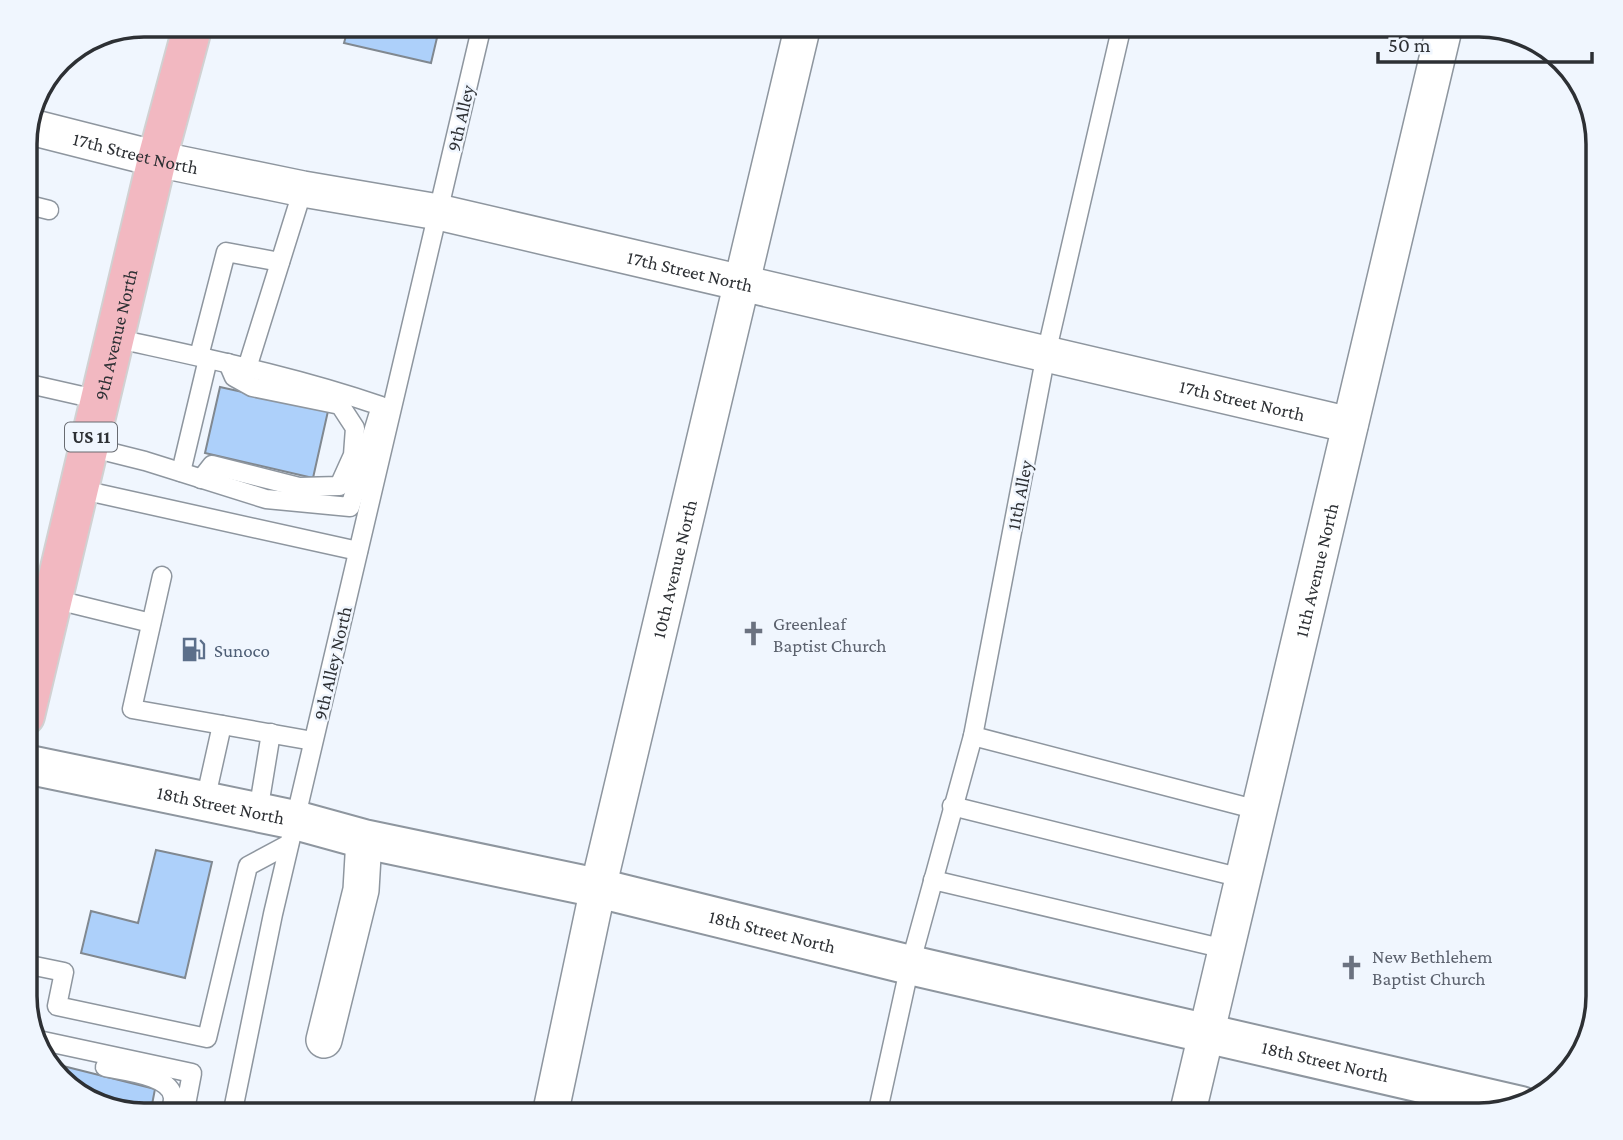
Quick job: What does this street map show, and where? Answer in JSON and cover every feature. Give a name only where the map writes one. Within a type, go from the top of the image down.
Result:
[{"type":"main road","name":"9th Avenue North","points":[[157,159],[180,37]]},
{"type":"main road","name":"9th Avenue North","points":[[37,666],[157,159],[190,37]]},
{"type":"main road","name":"18th Street North","points":[[37,766],[258,812],[292,832],[364,839],[598,888],[910,965],[1498,1101]]},
{"type":"street","name":"10th Avenue North","points":[[553,1103],[598,888],[800,37]]},
{"type":"street","name":"11th Avenue North","points":[[1190,1103],[1442,37]]},
{"type":"street","name":"17th Street North","points":[[38,129],[157,159],[303,189],[438,212],[1350,425]]},
{"type":"street","points":[[324,1040],[361,890],[364,839]]},
{"type":"lane","name":"9th Alley","points":[[438,212],[479,37]]},
{"type":"lane","name":"11th Alley","points":[[880,1103],[910,965],[972,736],[1046,354],[1119,37]]},
{"type":"lane","points":[[247,368],[303,189]]},
{"type":"lane","points":[[37,206],[49,209]]},
{"type":"lane","name":"9th Alley North","points":[[234,1103],[273,914],[438,212]]},
{"type":"lane","points":[[181,472],[226,252],[280,262]]},
{"type":"lane","points":[[89,447],[266,499],[349,506],[381,407],[331,389],[114,338]]},
{"type":"lane","points":[[201,479],[212,465],[299,487],[339,486],[353,455],[355,428],[340,405],[252,387],[234,377],[228,363]]},
{"type":"lane","points":[[37,386],[100,400]]},
{"type":"lane","points":[[79,489],[358,551]]},
{"type":"lane","points":[[162,576],[132,709],[313,741]]},
{"type":"lane","points":[[53,599],[151,623]]},
{"type":"lane","points":[[205,801],[222,724]]},
{"type":"lane","points":[[258,812],[271,733]]},
{"type":"lane","points":[[972,736],[1258,810]]},
{"type":"lane","points":[[952,806],[1242,878]]},
{"type":"lane","points":[[37,966],[64,972],[57,1006],[207,1038],[248,866],[292,832]]},
{"type":"lane","points":[[933,880],[1225,948]]},
{"type":"lane","points":[[49,1045],[62,1045],[192,1073],[186,1103]]},
{"type":"lane","points":[[62,1045],[74,1059],[159,1079],[169,1087],[172,1103]]},
{"type":"building","points":[[346,37],[437,37],[431,63],[344,43]]},
{"type":"building","points":[[220,387],[328,411],[313,478],[205,453]]},
{"type":"building","points":[[156,850],[212,862],[185,978],[81,953],[91,911],[138,923]]},
{"type":"building","points":[[62,1066],[155,1089],[152,1103],[109,1098],[78,1081]]},
{"type":"place","name":"Greenleaf Baptist Church","points":[[753,634]]},
{"type":"place","name":"Sunoco","points":[[194,650]]},
{"type":"place","name":"New Bethlehem Baptist Church","points":[[1352,967]]}]
